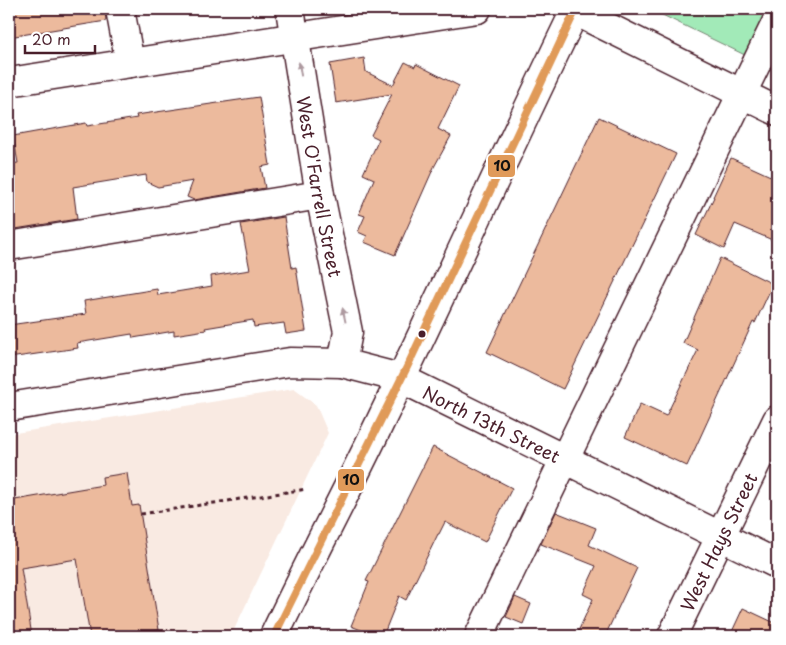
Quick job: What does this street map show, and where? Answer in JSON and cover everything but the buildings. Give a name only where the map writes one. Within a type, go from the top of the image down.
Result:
[{"type":"street","points":[[120,9],[130,63]]},
{"type":"street","name":"West O'Farrell Street","points":[[290,9],[320,195],[348,332],[342,363]]},
{"type":"street","points":[[274,636],[400,378],[574,9],[777,111]]},
{"type":"street","points":[[9,82],[462,10]]},
{"type":"street","points":[[479,636],[777,21]]},
{"type":"street","points":[[9,246],[320,195]]},
{"type":"street","name":"North 13th Street","points":[[9,407],[290,362],[342,363],[400,378],[777,564]]},
{"type":"street","name":"West Hays Street","points":[[672,636],[777,420]]},
{"type":"path","points":[[141,514],[307,489]]},
{"type":"shaded area","points":[[294,389],[316,405],[328,433],[231,636],[9,636],[9,434]]},
{"type":"green space","points":[[650,9],[770,9],[747,56]]},
{"type":"transit line","name":"10","points":[[274,636],[408,365],[576,9]]}]
